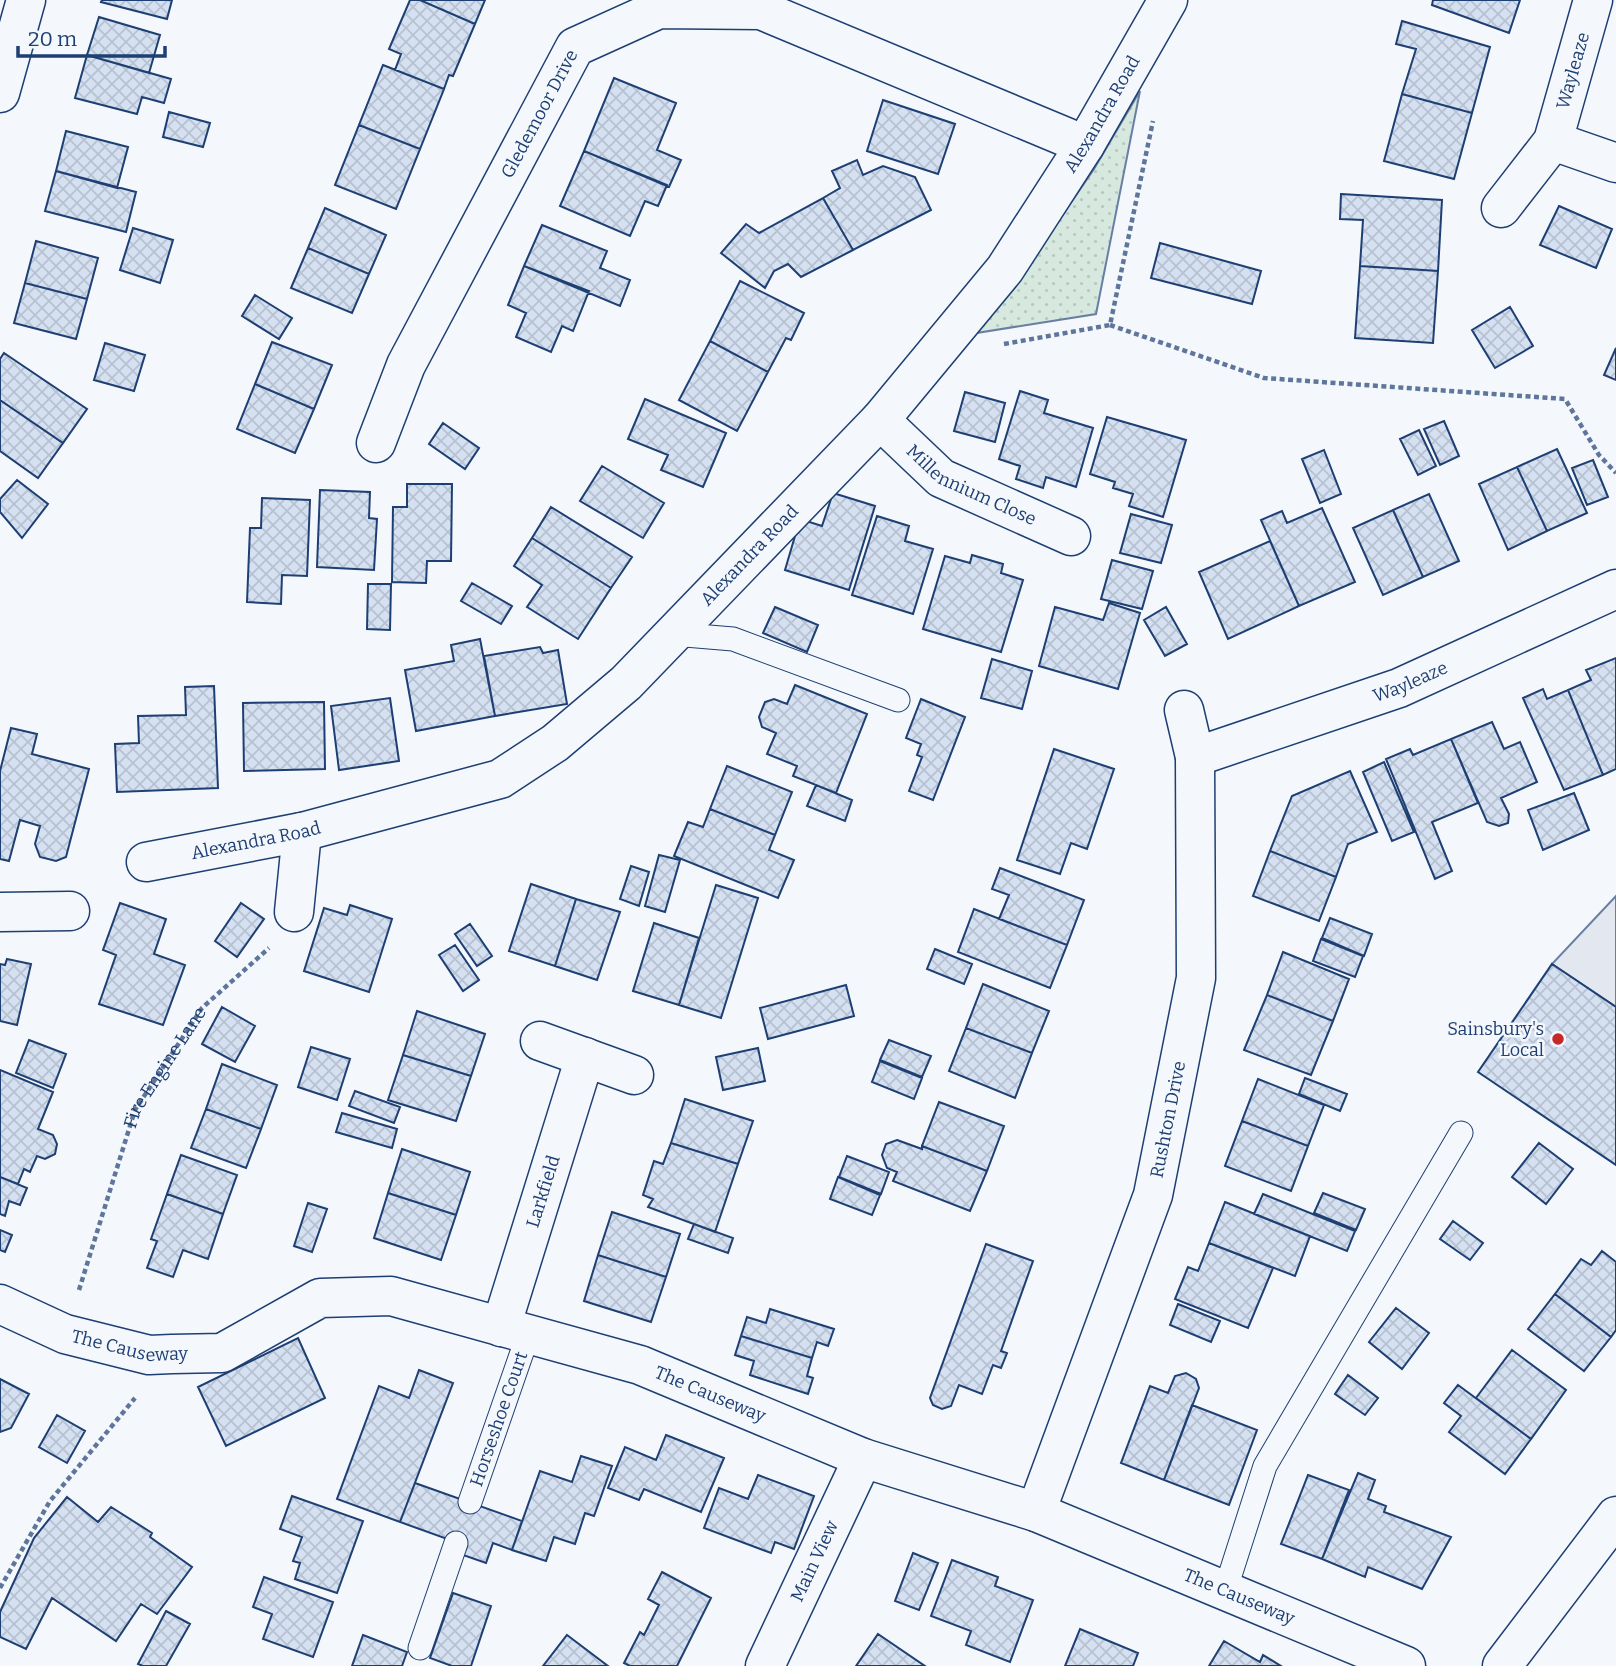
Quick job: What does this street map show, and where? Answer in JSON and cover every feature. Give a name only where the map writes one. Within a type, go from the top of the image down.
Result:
[{"type":"street","points":[[0,93],[25,0]]},
{"type":"street","name":"Alexandra Road","points":[[146,862],[302,832],[500,779],[555,743],[626,683],[880,420],[1005,269],[1085,145],[1168,0]]},
{"type":"street","name":"Wayleaze","points":[[1501,208],[1553,141],[1593,0]]},
{"type":"street","name":"Gledemoor Drive","points":[[376,443],[406,365],[575,47],[659,9],[761,10],[1085,145]]},
{"type":"street","points":[[1553,141],[1616,163]]},
{"type":"street","name":"Millennium Close","points":[[880,420],[941,478],[1071,536]]},
{"type":"street","name":"Wayleaze","points":[[1195,757],[1399,688],[1616,589]]},
{"type":"street","name":"Rushton Drive","points":[[1036,1512],[1153,1195],[1196,978],[1195,757],[1184,710]]},
{"type":"street","points":[[294,912],[302,832]]},
{"type":"street","points":[[0,912],[70,911]]},
{"type":"street","points":[[540,1041],[634,1075]]},
{"type":"street","name":"Larkfield","points":[[515,1331],[585,1057]]},
{"type":"street","name":"The Causeway","points":[[0,1304],[65,1334],[149,1355],[222,1353],[320,1298],[391,1296],[640,1365],[863,1458],[1036,1512],[1406,1666]]},
{"type":"street","name":"Main View","points":[[765,1666],[863,1458]]},
{"type":"street","points":[[1502,1666],[1616,1516]]},
{"type":"lane","points":[[673,634],[733,639],[898,700]]},
{"type":"lane","points":[[1225,1591],[1265,1466],[1461,1133]]},
{"type":"lane","name":"Horseshoe Court","points":[[470,1502],[515,1331]]},
{"type":"lane","points":[[420,1648],[456,1542]]},
{"type":"path","points":[[1110,325],[1155,108]]},
{"type":"path","points":[[1000,345],[1110,325],[1264,378],[1565,399],[1599,456],[1616,473]]},
{"type":"path","name":"Fire Engine Lane","points":[[65,1334],[135,1110],[202,1008],[267,950],[294,912]]},
{"type":"path","points":[[0,1588],[50,1501],[172,1354]]},
{"type":"shaded area","points":[[1140,91],[1096,314],[970,334],[1042,245],[1094,169]]},
{"type":"shaded area","points":[[1616,896],[1616,1007],[1552,964]]},
{"type":"building","points":[[172,0],[167,19],[101,2]]},
{"type":"building","points":[[410,0],[420,0],[475,24],[453,76],[449,75],[444,89],[395,70],[401,54],[389,49]]},
{"type":"building","points":[[420,0],[485,0],[475,24]]},
{"type":"building","points":[[1433,0],[1520,0],[1509,33],[1432,5]]},
{"type":"building","points":[[99,17],[160,35],[149,73],[87,55]]},
{"type":"building","points":[[1402,21],[1490,47],[1472,113],[1402,94],[1416,49],[1396,44]]},
{"type":"building","points":[[87,55],[171,79],[164,103],[142,97],[137,114],[75,98]]},
{"type":"building","points":[[383,65],[444,89],[420,149],[359,125]]},
{"type":"building","points":[[614,78],[676,103],[657,150],[681,160],[669,187],[584,151]]},
{"type":"building","points":[[1402,94],[1472,113],[1454,179],[1384,161]]},
{"type":"building","points":[[883,100],[955,124],[938,174],[867,151]]},
{"type":"building","points":[[169,112],[210,123],[203,147],[163,137]]},
{"type":"building","points":[[359,125],[420,149],[396,209],[335,185]]},
{"type":"building","points":[[66,131],[128,147],[117,188],[56,171]]},
{"type":"building","points":[[584,151],[667,185],[658,206],[645,201],[630,236],[560,206]]},
{"type":"building","points":[[857,160],[863,175],[883,166],[915,177],[931,210],[853,250],[823,198],[840,188],[832,171]]},
{"type":"building","points":[[56,171],[136,192],[126,232],[45,211]]},
{"type":"building","points":[[1341,194],[1442,200],[1438,271],[1360,266],[1363,220],[1340,219]]},
{"type":"building","points":[[823,198],[853,250],[801,277],[788,264],[774,271],[765,288],[721,253],[746,224],[759,233]]},
{"type":"building","points":[[1559,206],[1612,229],[1596,268],[1540,245]]},
{"type":"building","points":[[325,208],[386,235],[369,274],[308,248]]},
{"type":"building","points":[[542,225],[607,251],[600,268],[630,280],[620,306],[524,266]]},
{"type":"building","points":[[133,228],[173,240],[160,283],[120,270]]},
{"type":"building","points":[[36,241],[98,258],[87,299],[25,283]]},
{"type":"building","points":[[1160,243],[1261,271],[1252,304],[1151,278]]},
{"type":"building","points":[[308,248],[369,274],[352,313],[291,288]]},
{"type":"building","points":[[524,266],[589,291],[573,331],[562,326],[551,352],[516,337],[526,313],[508,305]]},
{"type":"building","points":[[1360,266],[1438,271],[1433,343],[1355,338]]},
{"type":"building","points":[[740,281],[804,313],[791,340],[786,338],[768,372],[710,341]]},
{"type":"building","points":[[25,283],[87,299],[76,339],[14,323]]},
{"type":"building","points":[[255,295],[292,318],[279,339],[242,316]]},
{"type":"building","points":[[1510,307],[1533,346],[1495,368],[1472,330]]},
{"type":"building","points":[[710,341],[768,372],[737,431],[679,400]]},
{"type":"building","points":[[272,342],[332,365],[314,409],[255,384]]},
{"type":"building","points":[[105,343],[145,355],[134,391],[94,380]]},
{"type":"building","points":[[1616,348],[1616,380],[1604,375]]},
{"type":"building","points":[[4,353],[87,409],[63,443],[0,400],[0,359]]},
{"type":"building","points":[[255,384],[314,409],[295,453],[237,429]]},
{"type":"building","points":[[1020,391],[1048,400],[1044,413],[1093,428],[1076,487],[1046,477],[1043,488],[1016,479],[1020,466],[999,459]]},
{"type":"building","points":[[965,392],[1005,403],[995,442],[954,431]]},
{"type":"building","points":[[645,399],[726,433],[703,487],[661,470],[668,455],[628,439]]},
{"type":"building","points":[[0,400],[63,443],[38,478],[0,451]]},
{"type":"building","points":[[1107,417],[1186,440],[1163,517],[1129,506],[1133,494],[1113,488],[1115,482],[1090,474]]},
{"type":"building","points":[[1444,421],[1459,456],[1440,465],[1424,429]]},
{"type":"building","points":[[443,423],[479,448],[465,469],[429,444]]},
{"type":"building","points":[[1419,430],[1436,466],[1418,475],[1400,439]]},
{"type":"building","points":[[1557,449],[1587,513],[1547,531],[1517,467]]},
{"type":"building","points":[[1324,450],[1341,494],[1320,503],[1302,459]]},
{"type":"building","points":[[1593,460],[1608,497],[1587,505],[1572,468]]},
{"type":"building","points":[[602,466],[664,503],[643,538],[580,501]]},
{"type":"building","points":[[1517,467],[1547,531],[1508,550],[1479,484]]},
{"type":"building","points":[[17,480],[48,504],[22,538],[0,512],[0,499]]},
{"type":"building","points":[[407,484],[452,484],[451,561],[427,561],[426,583],[392,582],[393,507],[407,507]]},
{"type":"building","points":[[320,490],[370,492],[369,518],[377,519],[374,570],[317,567]]},
{"type":"building","points":[[833,493],[875,506],[849,590],[785,570],[800,519],[822,526]]},
{"type":"building","points":[[1429,494],[1459,561],[1423,577],[1393,510]]},
{"type":"building","points":[[262,498],[310,500],[307,576],[282,575],[281,604],[247,602],[250,528],[261,528]]},
{"type":"building","points":[[551,507],[632,557],[611,588],[532,538]]},
{"type":"building","points":[[1322,508],[1355,582],[1299,606],[1261,520],[1282,511],[1287,523]]},
{"type":"building","points":[[1393,510],[1423,577],[1383,595],[1353,528]]},
{"type":"building","points":[[1131,514],[1172,525],[1161,563],[1120,553]]},
{"type":"building","points":[[877,516],[909,526],[905,541],[933,549],[913,614],[852,595]]},
{"type":"building","points":[[532,538],[611,588],[578,639],[527,607],[542,585],[514,566]]},
{"type":"building","points":[[1270,541],[1299,606],[1228,639],[1199,572]]},
{"type":"building","points":[[972,555],[1003,564],[1001,573],[1023,580],[1001,652],[923,629],[945,556],[970,563]]},
{"type":"building","points":[[1112,560],[1153,571],[1142,609],[1101,599]]},
{"type":"building","points":[[472,583],[512,606],[501,624],[461,601]]},
{"type":"building","points":[[368,584],[391,584],[390,630],[367,629]]},
{"type":"building","points":[[1109,603],[1140,613],[1118,689],[1039,666],[1055,607],[1103,620]]},
{"type":"building","points":[[775,607],[818,625],[807,652],[763,633]]},
{"type":"building","points":[[1166,607],[1187,644],[1165,656],[1144,620]]},
{"type":"building","points":[[480,639],[495,716],[416,731],[405,670],[454,661],[451,645]]},
{"type":"building","points":[[540,647],[543,653],[558,650],[567,704],[495,716],[484,656]]},
{"type":"building","points":[[1616,658],[1616,769],[1603,775],[1568,690],[1591,680],[1586,670]]},
{"type":"building","points":[[992,659],[1032,671],[1022,709],[981,698]]},
{"type":"building","points":[[795,685],[867,714],[836,793],[793,776],[797,766],[767,754],[776,733],[762,727],[759,717],[765,702],[774,699],[787,704]]},
{"type":"building","points":[[214,686],[218,788],[117,792],[115,744],[139,743],[138,716],[186,715],[185,687]]},
{"type":"building","points":[[1543,689],[1547,699],[1568,690],[1603,775],[1564,790],[1523,698]]},
{"type":"building","points":[[390,698],[399,761],[339,770],[331,706]]},
{"type":"building","points":[[921,699],[965,717],[933,800],[909,791],[922,757],[917,755],[921,744],[906,738]]},
{"type":"building","points":[[324,702],[325,769],[244,771],[243,703]]},
{"type":"building","points":[[1492,722],[1504,749],[1520,742],[1537,782],[1501,798],[1509,814],[1508,823],[1499,826],[1487,822],[1451,739]]},
{"type":"building","points":[[11,728],[37,734],[32,754],[89,769],[66,857],[56,861],[40,857],[35,844],[40,826],[20,820],[9,861],[0,859],[0,771]]},
{"type":"building","points":[[1451,739],[1478,803],[1432,822],[1452,871],[1435,879],[1386,759],[1410,749],[1413,755]]},
{"type":"building","points":[[1054,749],[1114,769],[1087,849],[1071,843],[1060,874],[1017,860]]},
{"type":"building","points":[[1384,762],[1414,832],[1392,841],[1363,772]]},
{"type":"building","points":[[727,766],[792,792],[775,835],[710,809]]},
{"type":"building","points":[[1350,771],[1377,832],[1348,844],[1336,877],[1270,851],[1292,796]]},
{"type":"building","points":[[816,785],[852,800],[845,821],[807,806]]},
{"type":"building","points":[[1574,793],[1589,830],[1543,850],[1528,810]]},
{"type":"building","points":[[710,809],[775,835],[769,850],[794,860],[778,898],[674,856],[688,822],[703,827]]},
{"type":"building","points":[[1270,851],[1336,877],[1319,921],[1253,896]]},
{"type":"building","points":[[659,855],[680,860],[665,912],[645,906]]},
{"type":"building","points":[[631,866],[649,872],[639,906],[620,899]]},
{"type":"building","points":[[1000,868],[1084,900],[1067,945],[999,919],[1009,895],[992,889]]},
{"type":"building","points":[[531,884],[576,899],[555,966],[509,951]]},
{"type":"building","points":[[716,885],[758,898],[721,1018],[679,1005]]},
{"type":"building","points":[[576,899],[620,912],[597,980],[555,966]]},
{"type":"building","points":[[120,903],[166,919],[154,954],[185,965],[163,1025],[99,1004],[116,955],[103,950]]},
{"type":"building","points":[[241,903],[264,919],[237,957],[215,941]]},
{"type":"building","points":[[350,905],[392,919],[369,992],[304,971],[324,908],[347,915]]},
{"type":"building","points":[[974,909],[1067,945],[1050,988],[958,952]]},
{"type":"building","points":[[1330,918],[1372,934],[1364,956],[1322,938]]},
{"type":"building","points":[[654,923],[699,938],[679,1005],[633,991]]},
{"type":"building","points":[[470,924],[492,956],[477,966],[455,934]]},
{"type":"building","points":[[1321,939],[1363,956],[1355,977],[1313,961]]},
{"type":"building","points":[[455,945],[479,980],[463,991],[439,955]]},
{"type":"building","points":[[935,949],[972,964],[964,984],[927,969]]},
{"type":"building","points":[[1283,952],[1349,979],[1333,1021],[1267,995]]},
{"type":"building","points":[[7,959],[31,964],[17,1025],[0,1021],[0,964],[5,965]]},
{"type":"building","name":"Sainsbury's Local","points":[[1552,964],[1616,1007],[1616,1165],[1478,1072]]},
{"type":"building","points":[[983,984],[1049,1011],[1032,1053],[966,1028]]},
{"type":"building","points":[[846,985],[854,1016],[768,1039],[760,1008]]},
{"type":"building","points":[[1267,995],[1333,1021],[1311,1075],[1244,1050]]},
{"type":"building","points":[[222,1007],[255,1026],[235,1062],[202,1044]]},
{"type":"building","points":[[417,1011],[485,1034],[471,1076],[403,1055]]},
{"type":"building","points":[[966,1028],[1032,1053],[1015,1098],[949,1071]]},
{"type":"building","points":[[29,1040],[66,1054],[53,1088],[16,1073]]},
{"type":"building","points":[[889,1040],[931,1056],[922,1077],[880,1060]]},
{"type":"building","points":[[311,1047],[350,1059],[337,1100],[298,1087]]},
{"type":"building","points":[[758,1048],[765,1081],[723,1090],[716,1057]]},
{"type":"building","points":[[403,1055],[471,1076],[456,1121],[388,1100]]},
{"type":"building","points":[[880,1061],[922,1078],[914,1099],[872,1082]]},
{"type":"building","points":[[222,1064],[277,1085],[261,1129],[206,1109]]},
{"type":"building","points":[[0,1070],[53,1092],[38,1129],[53,1135],[57,1144],[55,1154],[45,1159],[37,1156],[30,1172],[24,1169],[18,1184],[0,1177]]},
{"type":"building","points":[[1305,1078],[1347,1094],[1340,1111],[1299,1094]]},
{"type":"building","points":[[1258,1079],[1324,1105],[1308,1146],[1242,1121]]},
{"type":"building","points":[[355,1091],[400,1107],[394,1123],[349,1106]]},
{"type":"building","points":[[685,1099],[753,1121],[738,1164],[671,1143]]},
{"type":"building","points":[[939,1102],[1004,1126],[987,1171],[922,1146]]},
{"type":"building","points":[[206,1109],[261,1129],[246,1168],[191,1148]]},
{"type":"building","points":[[342,1113],[397,1129],[392,1148],[336,1132]]},
{"type":"building","points":[[1242,1121],[1308,1146],[1291,1191],[1225,1166]]},
{"type":"building","points":[[897,1140],[922,1149],[922,1146],[987,1171],[970,1211],[893,1181],[897,1172],[887,1168],[882,1155],[886,1144]]},
{"type":"building","points":[[671,1143],[738,1164],[715,1232],[648,1207],[653,1199],[643,1195],[654,1161],[663,1164]]},
{"type":"building","points":[[1539,1143],[1573,1169],[1546,1204],[1512,1177]]},
{"type":"building","points":[[402,1149],[470,1172],[456,1215],[388,1193]]},
{"type":"building","points":[[181,1155],[237,1175],[223,1214],[167,1194]]},
{"type":"building","points":[[847,1156],[889,1172],[881,1194],[839,1177]]},
{"type":"building","points":[[0,1177],[27,1188],[20,1205],[9,1201],[5,1216],[0,1214]]},
{"type":"building","points":[[838,1177],[880,1195],[872,1215],[830,1199]]},
{"type":"building","points":[[388,1193],[456,1215],[441,1260],[374,1238]]},
{"type":"building","points":[[1323,1193],[1365,1209],[1356,1230],[1314,1213]]},
{"type":"building","points":[[167,1194],[223,1214],[208,1259],[183,1250],[173,1277],[147,1268],[157,1241],[151,1239]]},
{"type":"building","points":[[1263,1194],[1355,1231],[1347,1251],[1254,1214]]},
{"type":"building","points":[[1225,1202],[1310,1236],[1295,1276],[1209,1243]]},
{"type":"building","points":[[308,1203],[327,1209],[312,1252],[294,1246]]},
{"type":"building","points":[[612,1212],[680,1234],[666,1277],[598,1255]]},
{"type":"building","points":[[1453,1221],[1483,1243],[1470,1260],[1440,1239]]},
{"type":"building","points":[[694,1224],[733,1238],[728,1253],[688,1239]]},
{"type":"building","points":[[0,1230],[12,1235],[5,1252],[0,1250]]},
{"type":"building","points":[[1209,1243],[1273,1268],[1248,1328],[1175,1299],[1188,1267],[1198,1271]]},
{"type":"building","points":[[986,1244],[1033,1261],[1001,1351],[1007,1353],[1001,1368],[993,1365],[982,1394],[959,1385],[951,1406],[942,1409],[933,1405],[930,1398]]},
{"type":"building","points":[[1602,1251],[1616,1262],[1616,1330],[1611,1337],[1555,1294],[1581,1259],[1591,1265]]},
{"type":"building","points":[[598,1255],[666,1277],[651,1322],[584,1301]]},
{"type":"building","points":[[1555,1294],[1611,1337],[1584,1371],[1528,1329]]},
{"type":"building","points":[[1178,1304],[1220,1321],[1211,1342],[1170,1325]]},
{"type":"building","points":[[1396,1308],[1429,1333],[1402,1369],[1369,1342]]},
{"type":"building","points":[[770,1309],[834,1329],[828,1346],[817,1342],[812,1358],[741,1336],[747,1317],[766,1323]]},
{"type":"building","points":[[741,1336],[812,1358],[807,1376],[813,1378],[808,1394],[750,1375],[754,1361],[735,1355]]},
{"type":"building","points":[[298,1338],[325,1398],[226,1446],[198,1387]]},
{"type":"building","points":[[1512,1350],[1566,1390],[1531,1439],[1476,1398]]},
{"type":"building","points":[[419,1370],[453,1383],[400,1522],[337,1499],[379,1386],[409,1398]]},
{"type":"building","points":[[1186,1373],[1196,1379],[1199,1388],[1164,1480],[1121,1463],[1150,1386],[1168,1393],[1175,1376]]},
{"type":"building","points":[[1348,1375],[1378,1398],[1365,1415],[1335,1394]]},
{"type":"building","points":[[0,1379],[29,1394],[11,1428],[0,1432]]},
{"type":"building","points":[[1458,1385],[1531,1439],[1505,1474],[1449,1432],[1461,1416],[1444,1403]]},
{"type":"building","points":[[1192,1405],[1257,1430],[1229,1505],[1164,1480]]},
{"type":"building","points":[[57,1415],[85,1431],[67,1463],[39,1447]]},
{"type":"building","points":[[666,1435],[724,1458],[701,1512],[644,1489],[639,1500],[608,1488],[625,1447],[656,1460]]},
{"type":"building","points":[[581,1456],[612,1466],[594,1516],[585,1513],[575,1544],[554,1537],[546,1561],[512,1550],[540,1471],[572,1482]]},
{"type":"building","points":[[1358,1473],[1375,1480],[1368,1499],[1386,1506],[1384,1512],[1451,1537],[1422,1589],[1368,1567],[1365,1577],[1322,1559]]},
{"type":"building","points":[[758,1475],[814,1496],[794,1549],[775,1542],[771,1553],[704,1528],[719,1488],[748,1499]]},
{"type":"building","points":[[1308,1475],[1349,1490],[1322,1559],[1281,1544]]},
{"type":"building","points":[[415,1483],[522,1521],[512,1550],[493,1543],[486,1563],[463,1555],[467,1546],[400,1522]]},
{"type":"building","points":[[292,1496],[363,1521],[337,1593],[295,1579],[300,1563],[293,1561],[302,1537],[280,1529]]},
{"type":"building","points":[[67,1497],[98,1522],[111,1507],[152,1533],[150,1537],[192,1567],[157,1614],[141,1604],[116,1641],[52,1598],[26,1649],[0,1637],[0,1612],[34,1538]]},
{"type":"building","points":[[913,1553],[938,1563],[919,1610],[895,1601]]},
{"type":"building","points":[[952,1560],[998,1577],[995,1586],[1033,1600],[1010,1662],[966,1645],[971,1631],[931,1616]]},
{"type":"building","points":[[662,1572],[711,1598],[677,1666],[630,1666],[624,1663],[640,1632],[644,1635],[659,1605],[648,1599]]},
{"type":"building","points":[[264,1577],[333,1602],[313,1657],[263,1639],[272,1614],[253,1607]]},
{"type":"building","points":[[453,1593],[491,1606],[471,1666],[452,1666],[430,1658]]},
{"type":"building","points":[[166,1611],[190,1624],[166,1666],[138,1664]]},
{"type":"building","points":[[1080,1629],[1138,1653],[1133,1666],[1065,1666]]},
{"type":"building","points":[[878,1634],[925,1666],[856,1666]]},
{"type":"building","points":[[363,1635],[407,1652],[402,1666],[352,1666]]},
{"type":"building","points":[[567,1635],[608,1666],[543,1666]]},
{"type":"building","points":[[1224,1641],[1260,1662],[1263,1655],[1281,1666],[1209,1666]]},
{"type":"place","name":"Sainsbury's Local","points":[[1558,1039]]}]
